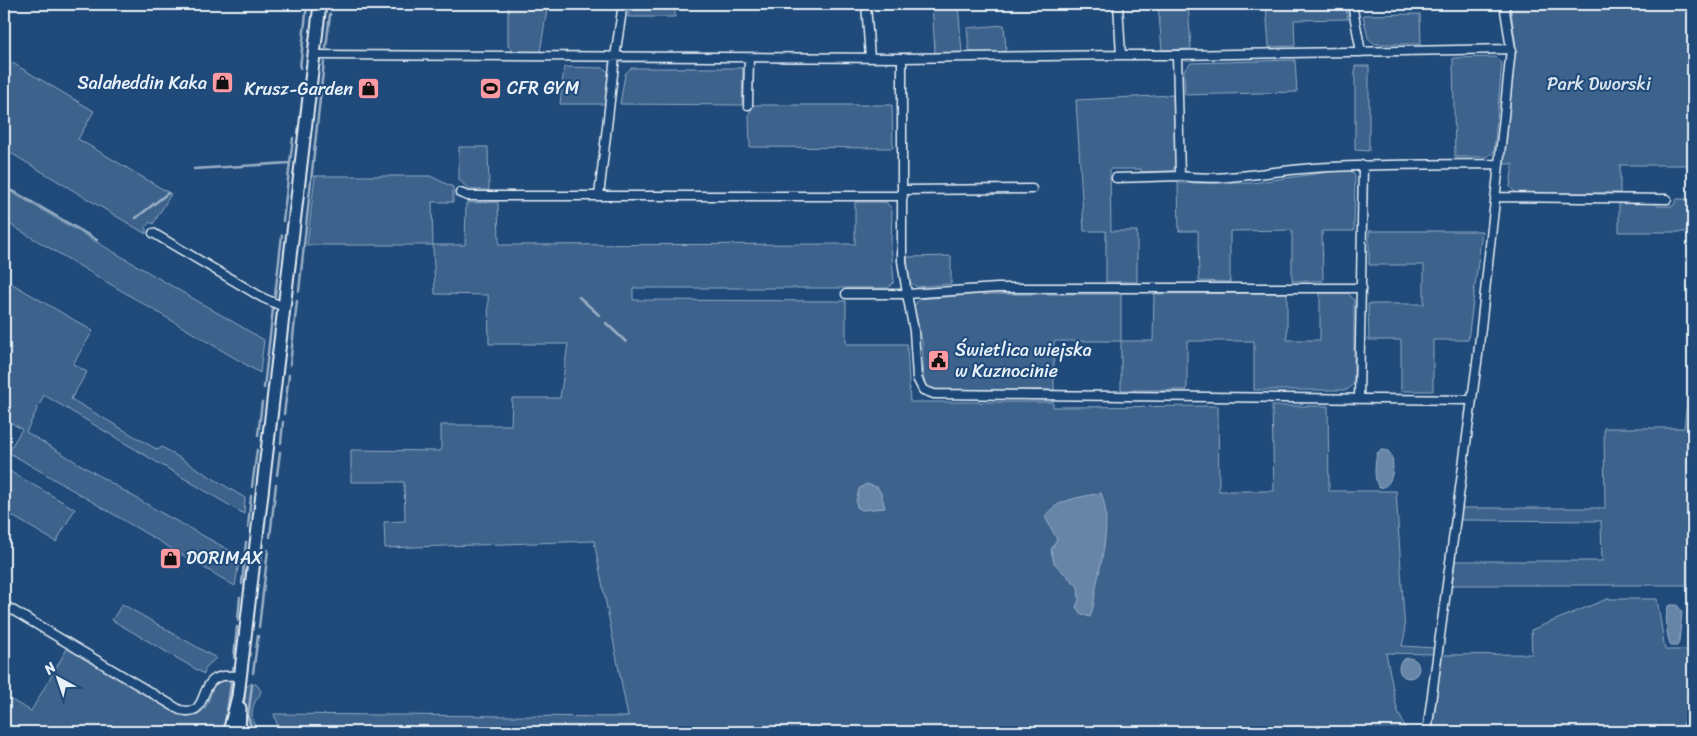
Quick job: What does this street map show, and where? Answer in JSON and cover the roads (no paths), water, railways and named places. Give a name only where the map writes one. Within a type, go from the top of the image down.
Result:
[{"type":"street","points":[[229,732],[238,696],[258,538],[320,4]]},
{"type":"street","points":[[599,196],[614,58],[623,4]]},
{"type":"street","points":[[866,4],[870,58]]},
{"type":"street","points":[[1118,4],[1121,55]]},
{"type":"street","points":[[1352,4],[1361,52]]},
{"type":"street","points":[[1427,732],[1478,355],[1499,164],[1511,49],[1504,4]]},
{"type":"street","points":[[314,55],[902,58],[1178,56],[1511,49]]},
{"type":"street","points":[[1178,56],[1180,176]]},
{"type":"street","points":[[748,105],[749,58]]},
{"type":"street","points":[[902,58],[902,261],[914,332],[917,378],[923,390],[934,394],[1471,400]]},
{"type":"street","points":[[1116,178],[1180,176],[1194,178],[1246,177],[1301,169],[1363,164],[1499,164]]},
{"type":"street","points":[[1359,399],[1363,164]]},
{"type":"street","points":[[460,193],[468,196],[599,196],[903,193],[1032,189]]},
{"type":"street","points":[[1495,198],[1667,199]]},
{"type":"street","points":[[153,233],[264,298],[284,307]]},
{"type":"street","points":[[846,294],[907,294],[997,288],[1362,288]]},
{"type":"street","points":[[4,605],[180,710],[190,711],[197,708],[203,700],[210,683],[215,679],[224,676],[240,676]]},
{"type":"street","points":[[238,696],[240,705],[239,732]]},
{"type":"waterway","points":[[300,68],[307,4]]},
{"type":"waterway","points":[[326,48],[330,14]]},
{"type":"waterway","points":[[299,291],[324,62]]},
{"type":"waterway","points":[[283,221],[293,138]]},
{"type":"waterway","points":[[194,169],[290,163]]},
{"type":"waterway","points":[[4,192],[13,191],[97,240]]},
{"type":"waterway","points":[[136,218],[168,193]]},
{"type":"waterway","points":[[275,296],[282,235]]},
{"type":"waterway","points":[[579,297],[599,315]]},
{"type":"waterway","points":[[290,365],[297,301]]},
{"type":"waterway","points":[[264,388],[273,309]]},
{"type":"waterway","points":[[606,323],[626,342]]},
{"type":"waterway","points":[[284,414],[289,375]]},
{"type":"waterway","points":[[258,436],[262,402]]},
{"type":"waterway","points":[[281,443],[283,422]]},
{"type":"waterway","points":[[252,487],[257,450]]},
{"type":"waterway","points":[[277,475],[280,452]]},
{"type":"waterway","points":[[270,537],[276,484]]},
{"type":"waterway","points":[[248,528],[251,496]]},
{"type":"waterway","points":[[242,584],[246,542]]},
{"type":"waterway","points":[[259,627],[268,550]]},
{"type":"waterway","points":[[238,620],[240,597]]},
{"type":"waterway","points":[[234,658],[237,627]]},
{"type":"waterway","points":[[253,673],[258,636]]},
{"type":"waterway","points":[[223,732],[231,683]]},
{"type":"waterway","points":[[252,685],[248,717],[253,732]]},
{"type":"waterway","points":[[4,728],[22,732]]},
{"type":"place","name":"Salaheddin Kaka","points":[[223,83]]},
{"type":"place","name":"CFR GYM","points":[[491,88]]},
{"type":"place","name":"Krusz-Garden","points":[[369,89]]},
{"type":"place","name":"Świetlica wiejska w Kuznocinie","points":[[939,360]]},
{"type":"place","name":"DORIMAX","points":[[170,558]]},
{"type":"park label","name":"Park Dworski","points":[[1599,84]]}]
